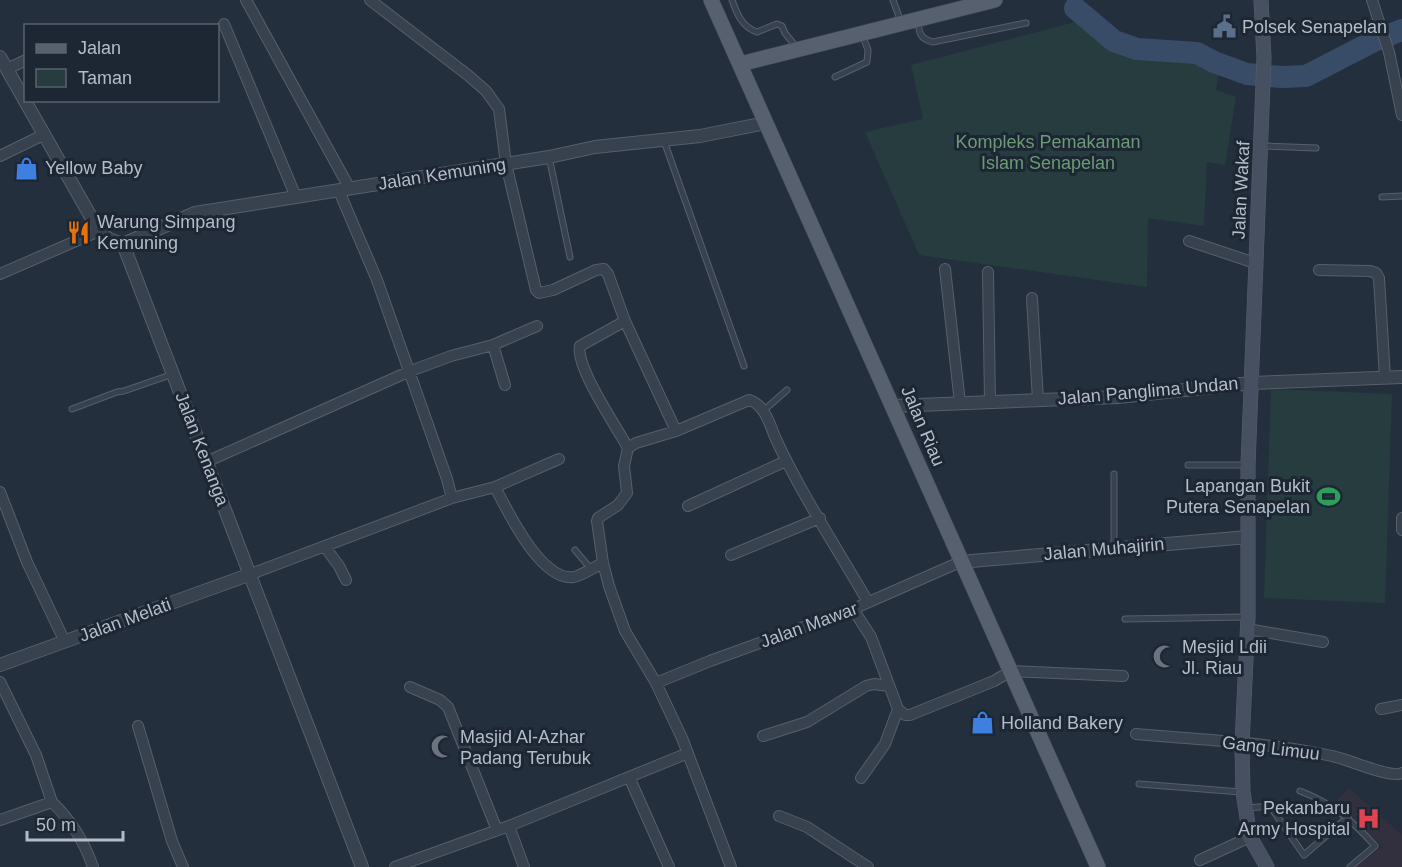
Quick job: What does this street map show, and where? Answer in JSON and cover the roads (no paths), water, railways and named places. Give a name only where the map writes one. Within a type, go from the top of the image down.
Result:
[{"type":"main road","name":"Jalan Riau","points":[[711,0],[1098,867]]},
{"type":"main road","points":[[740,64],[995,0]]},
{"type":"main road","name":"Jalan Wakaf","points":[[1261,0],[1264,58],[1248,465],[1247,623],[1242,744],[1243,792],[1250,837],[1267,867]]},
{"type":"street","points":[[246,0],[345,190],[452,498]]},
{"type":"street","points":[[370,0],[486,90],[499,110],[506,164],[536,290],[538,293],[553,290],[596,270],[604,270],[608,274],[625,321],[676,431]]},
{"type":"street","points":[[1372,0],[1389,52],[1402,115]]},
{"type":"street","points":[[224,24],[296,197]]},
{"type":"street","points":[[0,57],[24,100]]},
{"type":"street","points":[[7,69],[24,61]]},
{"type":"street","points":[[25,102],[99,231],[123,244]]},
{"type":"street","name":"Jalan Kemuning","points":[[123,244],[195,213],[549,157],[595,147],[700,136],[766,123]]},
{"type":"street","points":[[0,156],[43,135]]},
{"type":"street","points":[[0,274],[99,231]]},
{"type":"street","points":[[1189,241],[1255,263]]},
{"type":"street","name":"Jalan Kenanga","points":[[123,244],[362,867]]},
{"type":"street","points":[[945,269],[960,403]]},
{"type":"street","points":[[1319,270],[1376,273],[1379,278],[1385,378]]},
{"type":"street","points":[[988,272],[990,402]]},
{"type":"street","points":[[1032,298],[1038,400]]},
{"type":"street","points":[[625,321],[580,346],[579,353],[585,371],[628,448],[624,466],[627,493],[618,505],[597,521],[603,563],[625,631],[656,683],[688,753],[731,867]]},
{"type":"street","points":[[206,462],[408,372],[451,356],[493,345],[537,327]]},
{"type":"street","points":[[493,345],[506,385]]},
{"type":"street","name":"Jalan Panglima Undan","points":[[893,406],[1118,397],[1252,383],[1402,377]]},
{"type":"street","points":[[628,448],[750,400],[756,403],[868,603]]},
{"type":"street","points":[[251,574],[452,498],[495,487],[559,459]]},
{"type":"street","points":[[688,506],[786,460]]},
{"type":"street","points":[[495,487],[514,525],[550,569],[561,576],[574,577],[603,563]]},
{"type":"street","points":[[0,492],[27,561],[65,642]]},
{"type":"street","points":[[731,555],[820,518]]},
{"type":"street","points":[[1402,518],[1402,530]]},
{"type":"street","name":"Jalan Muhajirin","points":[[960,562],[1248,537]]},
{"type":"street","points":[[325,546],[346,580]]},
{"type":"street","name":"Jalan Mawar","points":[[656,683],[853,609],[960,562]]},
{"type":"street","name":"Jalan Melati","points":[[0,665],[251,574]]},
{"type":"street","points":[[853,609],[871,637],[898,708],[905,715],[994,681],[1011,671],[1124,676]]},
{"type":"street","points":[[1247,623],[1323,642]]},
{"type":"street","points":[[0,682],[36,756],[52,802],[73,824],[93,867]]},
{"type":"street","points":[[763,736],[807,722],[866,686],[874,684],[889,686]]},
{"type":"street","points":[[410,687],[440,700],[448,707],[497,830]]},
{"type":"street","points":[[1381,709],[1402,705]]},
{"type":"street","points":[[861,778],[881,751],[898,708]]},
{"type":"street","points":[[138,726],[170,833],[183,867]]},
{"type":"street","name":"Gang Limuu","points":[[1136,735],[1294,749],[1357,762],[1396,776],[1402,773]]},
{"type":"street","points":[[395,867],[509,826],[688,753]]},
{"type":"street","points":[[629,777],[669,867]]},
{"type":"street","points":[[0,820],[52,802]]},
{"type":"street","points":[[779,816],[807,827],[867,867]]},
{"type":"street","points":[[509,826],[524,867]]},
{"type":"street","points":[[1200,860],[1250,837]]},
{"type":"lane","points":[[732,0],[738,17],[745,26],[757,32],[777,24],[782,26],[798,49]]},
{"type":"lane","points":[[893,0],[901,24]]},
{"type":"lane","points":[[918,20],[919,34],[924,40],[933,42],[1026,23]]},
{"type":"lane","points":[[835,77],[867,62],[868,50],[861,32]]},
{"type":"lane","points":[[664,141],[744,366]]},
{"type":"lane","points":[[1261,146],[1316,148]]},
{"type":"lane","points":[[549,157],[570,257]]},
{"type":"lane","points":[[1382,197],[1402,196]]},
{"type":"lane","points":[[72,409],[172,374]]},
{"type":"lane","points":[[762,411],[787,390]]},
{"type":"lane","points":[[1188,465],[1248,465]]},
{"type":"lane","points":[[1114,474],[1114,547]]},
{"type":"lane","points":[[575,550],[591,569]]},
{"type":"lane","points":[[1125,619],[1247,623]]},
{"type":"lane","points":[[1139,784],[1243,792]]},
{"type":"lane","points":[[1300,791],[1318,798],[1348,817],[1375,846],[1350,867]]},
{"type":"lane","points":[[1245,808],[1270,806],[1304,855],[1348,817]]},
{"type":"waterway","points":[[1075,8],[1114,41],[1137,49],[1197,53],[1247,74],[1282,77],[1306,76],[1374,41],[1402,30]]},
{"type":"place","name":"Polsek Senapelan","points":[[1224,27]]},
{"type":"place","name":"Yellow Baby","points":[[27,168]]},
{"type":"place","name":"Warung Simpang Kemuning","points":[[79,232]]},
{"type":"place","name":"Lapangan Bukit Putera Senapelan","points":[[1328,496]]},
{"type":"place","name":"Mesjid Ldii Jl. Riau","points":[[1164,657]]},
{"type":"place","name":"Holland Bakery","points":[[983,723]]},
{"type":"place","name":"Masjid Al-Azhar Padang Terubuk","points":[[442,747]]},
{"type":"place","name":"Pekanbaru Army Hospital","points":[[1368,818]]},
{"type":"park label","name":"Kompleks Pemakaman Islam Senapelan","points":[[1048,152]]}]
